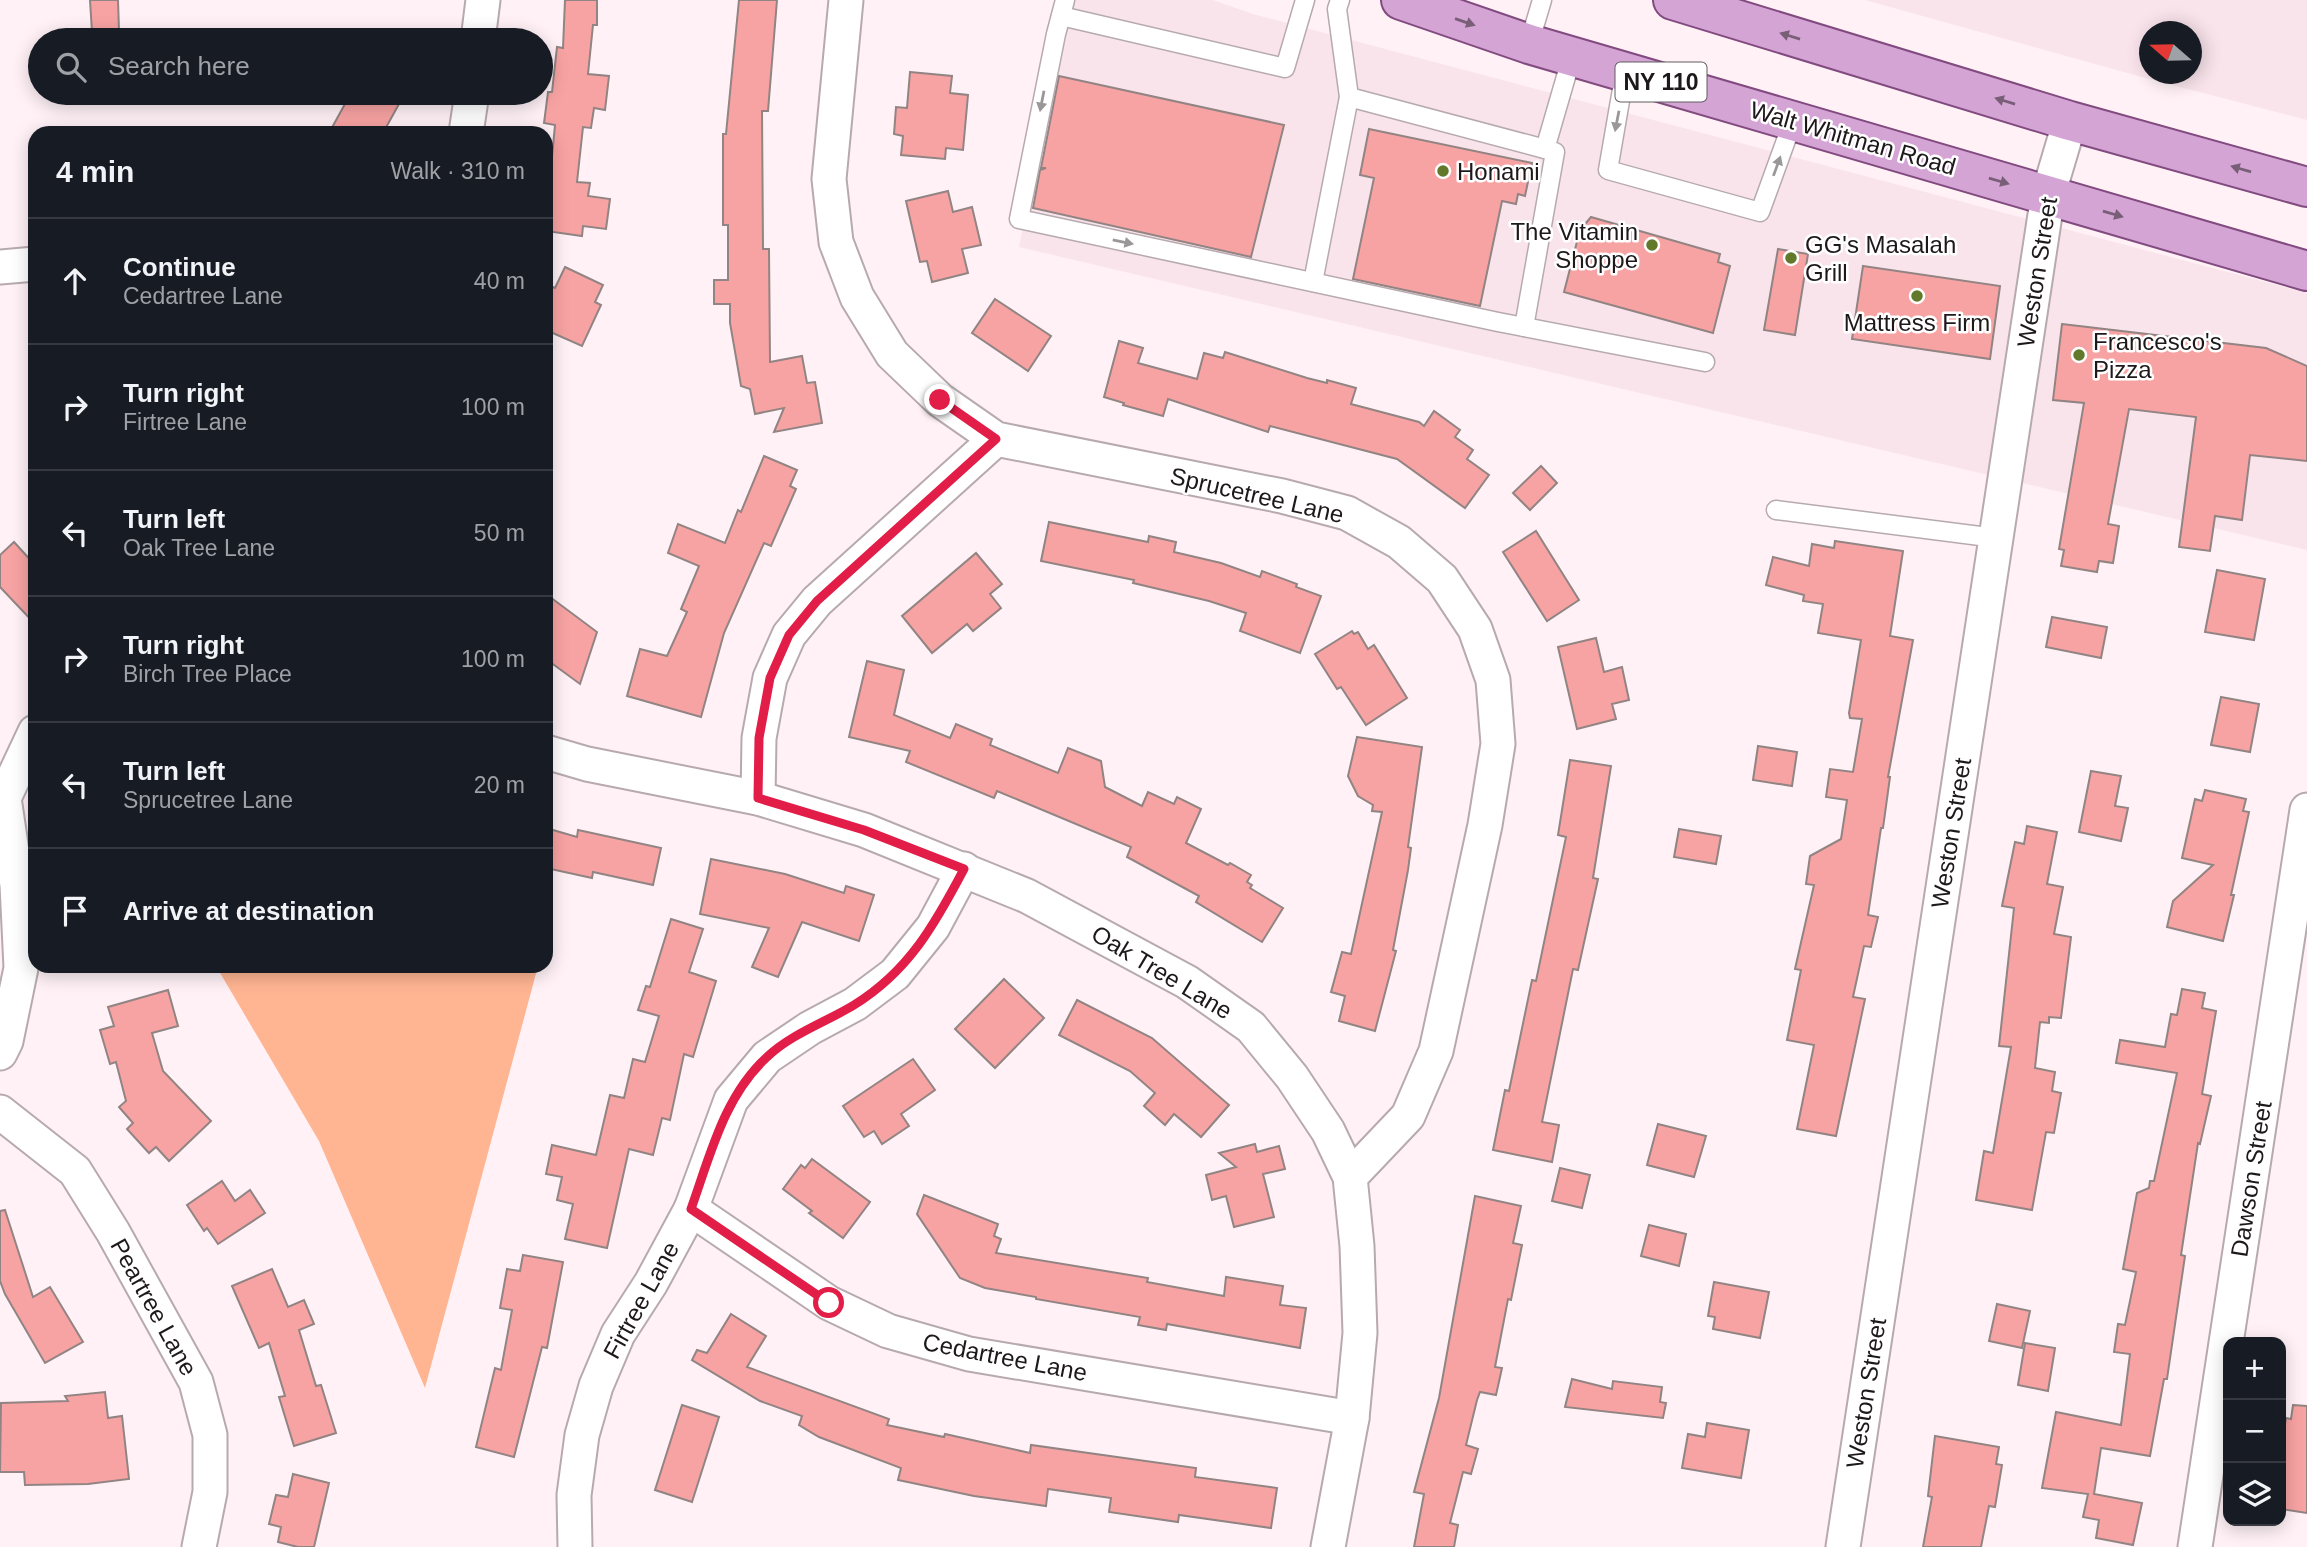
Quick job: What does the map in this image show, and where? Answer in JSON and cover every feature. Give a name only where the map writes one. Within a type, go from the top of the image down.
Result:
[{"type":"main road","name":"Walt Whitman Road","points":[[1401,0],[1529,44],[2307,271]]},
{"type":"main road","points":[[1673,0],[2070,121],[2307,187]]},
{"type":"street","points":[[480,28],[483,0]]},
{"type":"street","name":"Sprucetree Lane","points":[[846,0],[829,179],[836,242],[856,297],[892,354],[940,400],[996,439],[1282,496],[1347,513],[1399,542],[1442,579],[1475,629],[1493,680],[1498,744],[1485,825],[1436,1051],[1408,1116],[1350,1177]]},
{"type":"street","points":[[467,126],[470,105]]},
{"type":"street","name":"Weston Street","points":[[1843,1547],[2048,195],[2070,121]]},
{"type":"street","points":[[0,267],[28,265]]},
{"type":"street","points":[[758,798],[759,738],[770,678],[789,635],[817,601],[996,439]]},
{"type":"street","points":[[0,1053],[6,1041],[21,968],[17,885],[2,797],[28,746]]},
{"type":"street","name":"Oak Tree Lane","points":[[553,754],[587,764],[758,798],[864,830],[964,869],[1027,896],[1109,939],[1187,982],[1251,1027],[1292,1077],[1328,1131],[1350,1177],[1357,1246],[1360,1333],[1352,1418],[1328,1547]]},
{"type":"street","name":"Dawson Street","points":[[2195,1547],[2307,810]]},
{"type":"street","name":"Firtree Lane","points":[[575,1547],[574,1495],[582,1434],[596,1386],[618,1334],[651,1283],[691,1209],[731,1100],[767,1057],[810,1028],[855,1004],[895,974],[933,928],[964,869]]},
{"type":"street","name":"Peartree Lane","points":[[0,1112],[75,1171],[120,1243],[196,1382],[210,1435],[210,1492],[199,1547]]},
{"type":"street","name":"Cedartree Lane","points":[[691,1209],[829,1303],[888,1331],[969,1354],[1352,1418]]},
{"type":"lane","points":[[1305,0],[1285,68],[1061,17],[1019,219],[1524,327],[1705,362]]},
{"type":"lane","points":[[1313,282],[1349,97],[1337,9],[1340,0]]},
{"type":"lane","points":[[1529,44],[1542,0]]},
{"type":"lane","points":[[1545,149],[1572,56]]},
{"type":"lane","points":[[1625,72],[1608,170],[1760,212],[1793,121]]},
{"type":"lane","points":[[1349,97],[1555,152],[1524,327]]},
{"type":"lane","points":[[1776,510],[1996,538]]},
{"type":"shaded area","points":[[1069,0],[1213,0],[1253,14],[2307,293],[2307,550],[1019,247]]},
{"type":"shaded area","points":[[1865,0],[2307,0],[2307,120],[2168,84],[2202,84],[2202,21],[2139,21],[2139,76]]},
{"type":"shaded area","points":[[220,973],[536,973],[425,1388],[319,1141]]},
{"type":"building","points":[[90,0],[118,0],[119,28],[92,28]]},
{"type":"building","points":[[565,0],[597,0],[597,25],[593,25],[588,74],[609,76],[605,110],[594,108],[591,128],[583,127],[577,182],[590,183],[588,196],[610,199],[606,229],[583,226],[582,236],[553,232],[555,125],[544,123],[546,105],[553,105],[557,47],[563,48]]},
{"type":"building","points":[[739,0],[777,0],[768,111],[762,111],[763,249],[769,249],[770,362],[802,356],[807,383],[815,382],[822,423],[774,432],[784,408],[755,414],[750,389],[741,386],[730,323],[730,304],[714,304],[714,280],[728,280],[728,225],[723,225],[723,134],[726,134]]},
{"type":"building","points":[[910,72],[952,76],[950,93],[968,95],[963,150],[946,148],[945,159],[901,155],[903,136],[894,134],[896,107],[907,108]]},
{"type":"building","points":[[1059,76],[1284,125],[1251,257],[1033,208],[1040,170],[1046,168],[1041,168]]},
{"type":"building","points":[[344,105],[398,105],[387,126],[333,126]]},
{"type":"building","points":[[1369,129],[1532,163],[1525,196],[1518,194],[1516,204],[1502,201],[1480,306],[1353,279],[1374,178],[1360,175]]},
{"type":"building","points":[[948,191],[953,212],[972,207],[981,245],[962,249],[968,273],[932,282],[927,261],[920,262],[906,201]]},
{"type":"building","points":[[1591,217],[1720,254],[1718,262],[1730,266],[1713,333],[1564,292],[1580,230]]},
{"type":"building","points":[[1778,249],[1808,254],[1795,335],[1764,330]]},
{"type":"building","points":[[1863,266],[2000,286],[1990,359],[1852,339]]},
{"type":"building","points":[[565,267],[603,285],[595,302],[601,305],[582,346],[553,333],[553,287],[555,288]]},
{"type":"building","points":[[995,299],[1051,336],[1028,371],[972,333]]},
{"type":"building","points":[[2062,324],[2266,348],[2307,366],[2307,461],[2250,455],[2242,520],[2215,516],[2210,551],[2179,547],[2196,417],[2129,409],[2108,524],[2119,526],[2113,563],[2099,561],[2097,572],[2061,566],[2064,550],[2059,549],[2084,403],[2053,400]]},
{"type":"building","points":[[1119,341],[1143,348],[1138,363],[1197,379],[1204,353],[1223,358],[1225,352],[1307,378],[1356,388],[1351,404],[1419,422],[1424,426],[1434,411],[1460,430],[1455,437],[1473,450],[1467,459],[1489,475],[1465,508],[1397,459],[1270,426],[1268,432],[1168,399],[1163,416],[1123,405],[1124,403],[1104,397]]},
{"type":"building","points":[[764,456],[797,470],[790,486],[796,489],[771,546],[764,543],[724,633],[701,717],[627,696],[640,649],[667,656],[687,612],[681,609],[699,566],[668,553],[678,524],[725,543]]},
{"type":"building","points":[[1541,466],[1557,483],[1530,510],[1513,493]]},
{"type":"building","points":[[1049,522],[1148,542],[1149,536],[1176,542],[1174,552],[1221,563],[1260,577],[1262,571],[1321,596],[1300,653],[1240,631],[1246,613],[1209,601],[1133,583],[1134,580],[1041,561]]},
{"type":"building","points":[[1536,531],[1579,600],[1547,621],[1503,552]]},
{"type":"building","points":[[1835,541],[1903,551],[1890,636],[1913,640],[1888,777],[1883,828],[1868,915],[1878,917],[1871,947],[1864,946],[1853,997],[1865,999],[1836,1136],[1797,1129],[1814,1045],[1787,1040],[1801,970],[1795,969],[1814,885],[1806,884],[1810,856],[1841,839],[1847,800],[1826,797],[1830,769],[1853,772],[1862,719],[1850,718],[1849,713],[1861,640],[1818,633],[1823,604],[1803,601],[1804,595],[1766,585],[1773,557],[1809,566],[1812,544],[1834,548]]},
{"type":"building","points":[[14,542],[28,557],[28,617],[0,587],[0,555]]},
{"type":"building","points":[[976,553],[1002,584],[990,594],[1001,608],[973,631],[967,624],[932,653],[902,616]]},
{"type":"building","points":[[2217,570],[2265,579],[2254,640],[2205,632]]},
{"type":"building","points":[[553,599],[597,632],[580,684],[553,664]]},
{"type":"building","points":[[2052,617],[2107,627],[2101,658],[2046,647]]},
{"type":"building","points":[[1352,631],[1354,634],[1358,632],[1368,649],[1374,645],[1407,698],[1366,725],[1341,687],[1337,689],[1315,654]]},
{"type":"building","points":[[1596,638],[1604,672],[1622,667],[1629,700],[1612,704],[1616,719],[1577,729],[1558,647]]},
{"type":"building","points":[[867,661],[904,670],[894,715],[950,738],[956,724],[992,739],[990,745],[1058,773],[1068,748],[1101,761],[1105,787],[1142,806],[1148,792],[1174,804],[1177,797],[1201,809],[1186,843],[1251,875],[1247,882],[1252,885],[1250,888],[1283,908],[1262,942],[1196,902],[1199,896],[1127,857],[1131,847],[997,791],[994,798],[906,762],[910,751],[849,737]]},
{"type":"building","points":[[2221,697],[2259,704],[2250,752],[2211,745]]},
{"type":"building","points":[[1357,737],[1422,747],[1408,847],[1411,848],[1408,870],[1393,950],[1396,951],[1375,1031],[1339,1021],[1345,996],[1331,992],[1342,952],[1351,954],[1382,812],[1372,811],[1373,805],[1358,796],[1348,776]]},
{"type":"building","points":[[1758,746],[1797,752],[1792,786],[1753,780]]},
{"type":"building","points":[[1570,760],[1611,766],[1593,878],[1598,879],[1578,970],[1573,969],[1542,1122],[1559,1125],[1552,1162],[1493,1150],[1505,1090],[1509,1091],[1532,980],[1536,981],[1566,837],[1558,835]]},
{"type":"building","points":[[2091,771],[2121,776],[2115,806],[2128,808],[2121,841],[2079,832]]},
{"type":"building","points":[[2205,790],[2246,799],[2243,811],[2249,812],[2223,941],[2167,927],[2173,901],[2213,865],[2182,858],[2195,799],[2202,801]]},
{"type":"building","points":[[2027,826],[2057,832],[2047,884],[2063,887],[2054,934],[2071,937],[2061,1018],[2049,1017],[2049,1023],[2040,1022],[2035,1068],[2055,1072],[2052,1091],[2061,1093],[2054,1133],[2046,1132],[2032,1210],[1976,1200],[1984,1151],[1993,1153],[2011,1047],[1999,1046],[2014,908],[2002,906],[2015,842],[2024,844]]},
{"type":"building","points":[[1679,829],[1721,836],[1716,864],[1674,857]]},
{"type":"building","points":[[553,830],[577,837],[578,830],[661,848],[653,885],[593,872],[592,878],[553,870]]},
{"type":"building","points":[[711,859],[785,874],[844,893],[846,886],[874,895],[859,941],[802,922],[778,977],[752,967],[769,928],[700,914]]},
{"type":"building","points":[[671,919],[703,929],[689,972],[716,981],[693,1057],[684,1054],[670,1120],[662,1118],[653,1155],[629,1149],[607,1248],[565,1239],[573,1204],[557,1200],[562,1177],[546,1174],[552,1145],[596,1155],[610,1095],[624,1098],[633,1059],[645,1062],[659,1016],[638,1010],[646,986],[650,987]]},
{"type":"building","points":[[1004,979],[1044,1018],[995,1068],[955,1029]]},
{"type":"building","points":[[2182,989],[2205,993],[2202,1008],[2216,1011],[2202,1094],[2211,1096],[2200,1144],[2198,1143],[2181,1255],[2185,1256],[2167,1379],[2164,1379],[2150,1456],[2101,1448],[2094,1494],[2142,1503],[2133,1545],[2096,1538],[2099,1520],[2083,1517],[2088,1494],[2042,1488],[2056,1412],[2121,1425],[2130,1354],[2114,1352],[2118,1324],[2125,1325],[2136,1272],[2123,1269],[2137,1193],[2149,1188],[2150,1181],[2154,1181],[2177,1073],[2116,1063],[2120,1040],[2165,1047],[2171,1014],[2177,1015]]},
{"type":"building","points":[[168,990],[178,1026],[152,1033],[163,1071],[211,1121],[169,1161],[156,1147],[149,1153],[127,1129],[133,1123],[119,1107],[126,1101],[116,1062],[110,1064],[100,1030],[114,1026],[108,1007]]},
{"type":"building","points":[[1077,1000],[1152,1038],[1229,1105],[1201,1137],[1174,1114],[1165,1125],[1144,1106],[1155,1093],[1130,1071],[1059,1035]]},
{"type":"building","points":[[913,1059],[935,1090],[901,1114],[909,1126],[882,1144],[874,1131],[864,1137],[843,1106]]},
{"type":"building","points":[[1658,1124],[1706,1136],[1694,1177],[1647,1165]]},
{"type":"building","points":[[1255,1144],[1257,1152],[1279,1146],[1285,1169],[1263,1174],[1274,1217],[1234,1227],[1226,1196],[1212,1200],[1206,1175],[1236,1167],[1219,1153]]},
{"type":"building","points":[[812,1159],[870,1202],[843,1238],[809,1213],[812,1211],[783,1189],[801,1165],[805,1168]]},
{"type":"building","points":[[1560,1168],[1590,1175],[1582,1208],[1552,1201]]},
{"type":"building","points":[[222,1181],[235,1201],[250,1190],[265,1213],[218,1244],[207,1228],[204,1231],[187,1205]]},
{"type":"building","points":[[924,1195],[998,1224],[994,1236],[1001,1239],[996,1253],[1148,1278],[1147,1282],[1224,1296],[1226,1277],[1283,1286],[1280,1305],[1306,1308],[1300,1348],[1167,1324],[1166,1330],[1138,1325],[1140,1317],[985,1288],[960,1278],[917,1214]]},
{"type":"building","points":[[1475,1196],[1521,1206],[1513,1243],[1522,1245],[1495,1367],[1502,1368],[1496,1395],[1480,1392],[1477,1400],[1466,1445],[1478,1449],[1471,1474],[1463,1472],[1450,1523],[1458,1525],[1454,1547],[1414,1547],[1424,1494],[1414,1492],[1439,1398]]},
{"type":"building","points":[[5,1210],[33,1297],[50,1287],[83,1342],[45,1363],[0,1281],[0,1211]]},
{"type":"building","points":[[1649,1225],[1686,1234],[1679,1266],[1641,1256]]},
{"type":"building","points":[[523,1255],[563,1262],[547,1348],[542,1347],[514,1457],[476,1447],[495,1368],[501,1370],[512,1310],[500,1308],[507,1269],[520,1271]]},
{"type":"building","points":[[272,1269],[288,1307],[304,1300],[314,1324],[299,1330],[316,1386],[321,1385],[336,1433],[294,1446],[279,1397],[285,1396],[269,1343],[259,1348],[232,1286]]},
{"type":"building","points":[[1714,1282],[1769,1292],[1760,1338],[1713,1329],[1715,1317],[1708,1316]]},
{"type":"building","points":[[1997,1304],[2030,1311],[2022,1348],[1989,1341]]},
{"type":"building","points":[[731,1314],[766,1336],[747,1367],[889,1419],[887,1425],[944,1437],[945,1434],[1030,1453],[1031,1445],[1196,1468],[1195,1477],[1277,1488],[1271,1528],[1179,1515],[1178,1522],[1109,1512],[1111,1498],[1048,1489],[1046,1506],[974,1496],[898,1480],[901,1468],[819,1437],[799,1425],[802,1416],[760,1401],[692,1360],[697,1350],[707,1353]]},
{"type":"building","points":[[2025,1343],[2055,1348],[2048,1391],[2018,1385]]},
{"type":"building","points":[[1572,1379],[1612,1389],[1613,1381],[1662,1387],[1660,1402],[1666,1403],[1663,1418],[1565,1407]]},
{"type":"building","points":[[105,1392],[108,1418],[122,1416],[129,1479],[88,1484],[25,1485],[24,1472],[0,1472],[1,1403],[68,1401],[65,1396]]},
{"type":"building","points":[[682,1405],[719,1417],[692,1502],[655,1490]]},
{"type":"building","points":[[2293,1405],[2307,1406],[2307,1513],[2286,1510],[2286,1418],[2291,1419]]},
{"type":"building","points":[[1707,1423],[1749,1430],[1741,1478],[1682,1468],[1688,1434],[1705,1437]]},
{"type":"building","points":[[1935,1436],[1999,1447],[1996,1464],[2002,1465],[1995,1507],[1989,1506],[1981,1547],[1923,1547],[1932,1497],[1928,1496]]},
{"type":"building","points":[[293,1474],[329,1483],[314,1547],[298,1547],[278,1542],[281,1527],[269,1524],[276,1495],[288,1497]]},
{"type":"place","name":"Honami","points":[[1443,171]]},
{"type":"place","name":"The Vitamin Shoppe","points":[[1652,245]]},
{"type":"place","name":"GG's Masalah Grill","points":[[1791,258]]},
{"type":"place","name":"Mattress Firm","points":[[1917,296]]},
{"type":"place","name":"Francesco's Pizza","points":[[2079,355]]},
{"type":"route","points":[[829,1303],[691,1209],[731,1100],[767,1057],[810,1028],[855,1004],[895,974],[933,928],[964,869],[864,830],[758,798],[759,738],[770,678],[789,635],[817,601],[996,439],[940,400]]}]
